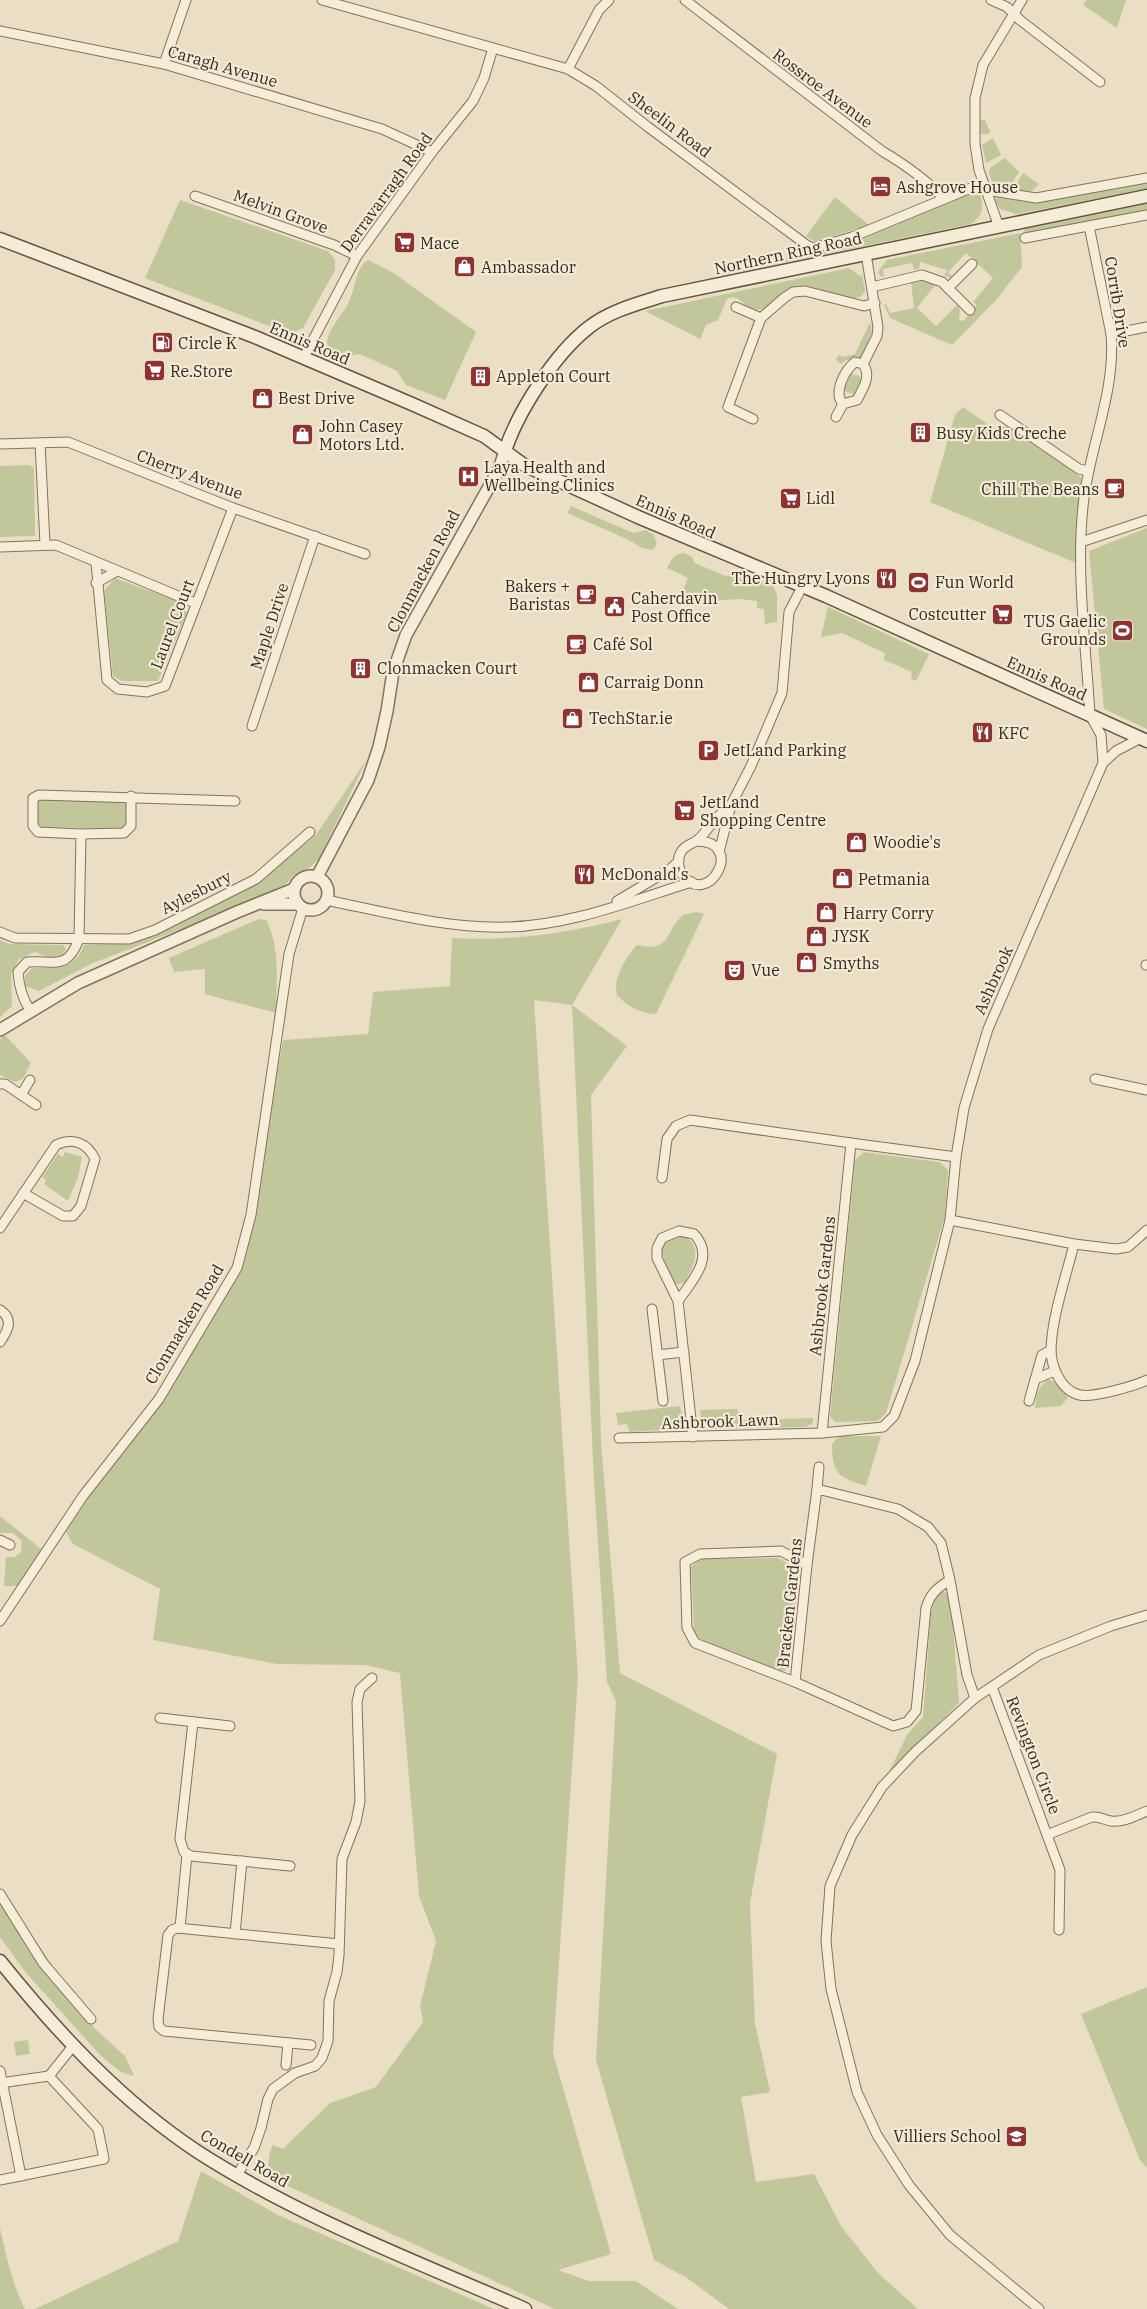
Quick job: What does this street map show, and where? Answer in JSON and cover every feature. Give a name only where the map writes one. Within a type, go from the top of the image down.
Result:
[{"type":"main road","name":"Northern Ring Road","points":[[505,451],[513,427],[556,361],[588,327],[620,309],[662,296],[1147,196]]},
{"type":"main road","name":"Ennis Road","points":[[0,239],[78,267],[304,357],[484,436],[524,465],[629,513],[802,587],[1144,739]]},
{"type":"main road","name":"Condell Road","points":[[0,1961],[34,2004],[73,2046],[137,2106],[197,2151],[237,2175],[313,2215],[525,2309]]},
{"type":"street","points":[[164,64],[186,0]]},
{"type":"street","name":"Sheelin Road","points":[[322,0],[568,69],[596,86],[808,246],[814,248],[852,237],[944,199],[984,186]]},
{"type":"street","points":[[568,69],[599,10],[609,0]]},
{"type":"street","name":"Rossroe Avenue","points":[[684,0],[882,151],[910,169],[934,188],[944,199]]},
{"type":"street","points":[[991,0],[1014,12],[1020,20],[1100,82]]},
{"type":"street","points":[[999,227],[984,186],[975,144],[976,91],[983,65],[1022,0]]},
{"type":"street","name":"Caragh Avenue","points":[[0,31],[164,64],[382,129],[432,152]]},
{"type":"street","name":"Derravarragh Road","points":[[304,357],[356,256],[432,152],[473,101],[484,78],[493,48]]},
{"type":"street","points":[[984,186],[1036,198],[1147,178]]},
{"type":"street","name":"Melvin Grove","points":[[195,196],[334,245],[356,256]]},
{"type":"street","points":[[1025,238],[1147,215]]},
{"type":"street","name":"Corrib Drive","points":[[1089,226],[1113,351],[1106,394],[1088,472],[1081,542],[1090,714]]},
{"type":"street","points":[[863,364],[877,336],[878,327],[866,254]]},
{"type":"street","points":[[948,288],[972,264]]},
{"type":"street","points":[[872,287],[922,275],[942,282],[970,310]]},
{"type":"street","points":[[753,419],[728,407],[762,318],[793,292],[805,291],[864,306],[875,303]]},
{"type":"street","points":[[736,307],[762,318]]},
{"type":"street","points":[[1111,334],[1147,327]]},
{"type":"street","points":[[836,417],[843,404],[858,400],[867,378],[867,369],[863,364],[855,362],[849,367],[838,392],[838,399],[843,404]]},
{"type":"street","points":[[1000,415],[1079,469],[1088,472]]},
{"type":"street","name":"Cherry Avenue","points":[[0,444],[68,442],[232,508],[365,554]]},
{"type":"street","points":[[40,444],[45,544]]},
{"type":"street","name":"Clonmacken Road","points":[[317,877],[368,780],[381,738],[393,672],[406,635],[499,469],[505,451]]},
{"type":"street","name":"Laurel Court","points":[[96,563],[96,583],[107,680],[118,690],[147,692],[165,686],[232,508]]},
{"type":"street","points":[[1081,542],[1147,520]]},
{"type":"street","name":"Maple Drive","points":[[252,726],[315,536]]},
{"type":"street","points":[[0,547],[56,545],[195,603]]},
{"type":"street","points":[[96,583],[117,571]]},
{"type":"street","points":[[326,900],[460,925],[507,927],[546,922],[602,909],[692,882],[703,883],[715,878],[721,866],[719,852],[731,805],[751,766],[782,693],[789,612],[802,587]]},
{"type":"street","name":"Ashbrook","points":[[1090,714],[1101,734],[1103,763]]},
{"type":"street","name":"Ashbrook","points":[[822,1432],[883,1427],[894,1416],[915,1361],[950,1220],[956,1157],[964,1108],[988,1029],[1103,763],[1116,751],[1144,739]]},
{"type":"street","points":[[131,796],[131,826],[124,833],[38,832],[33,826],[34,798],[39,795],[131,796],[235,800]]},
{"type":"street","points":[[602,909],[669,870],[679,861],[686,846],[696,841],[731,805]]},
{"type":"street","name":"Aylesbury","points":[[0,932],[16,938],[129,939],[155,930],[256,879],[310,832]]},
{"type":"street","points":[[30,1010],[24,1000],[19,984],[18,972],[27,962],[62,962],[74,953],[79,939],[81,834]]},
{"type":"street","points":[[696,841],[709,842],[719,852]]},
{"type":"street","points":[[679,861],[680,870],[684,877],[692,882]]},
{"type":"street","points":[[0,1030],[30,1010],[78,983],[294,889],[302,878],[317,877],[325,884],[328,895],[326,900],[316,909],[300,906],[260,904]]},
{"type":"street","points":[[294,889],[294,897],[300,906]]},
{"type":"street","name":"Clonmacken Road","points":[[0,1621],[83,1496],[159,1399],[237,1268],[251,1215],[289,954],[300,906]]},
{"type":"street","points":[[1095,1079],[1147,1090]]},
{"type":"street","points":[[21,1095],[30,1080]]},
{"type":"street","points":[[0,1084],[4,1084],[36,1105]]},
{"type":"street","points":[[662,1178],[667,1139],[676,1126],[690,1120],[956,1157]]},
{"type":"street","points":[[0,1228],[23,1193],[56,1145],[65,1141],[78,1142],[90,1149],[95,1159],[81,1206],[73,1216],[63,1216],[23,1193]]},
{"type":"street","name":"Ashbrook Gardens","points":[[822,1432],[852,1143]]},
{"type":"street","points":[[950,1220],[1074,1244],[1116,1249],[1128,1247],[1147,1230]]},
{"type":"street","points":[[678,1301],[703,1265],[703,1249],[694,1234],[679,1231],[662,1238],[657,1248],[657,1258],[678,1301],[693,1437]]},
{"type":"street","points":[[1074,1244],[1056,1319],[1051,1350],[1055,1371],[1064,1386],[1080,1395],[1108,1392],[1147,1380]]},
{"type":"street","points":[[652,1309],[663,1401]]},
{"type":"street","points":[[0,1310],[6,1314],[9,1320],[8,1331],[0,1342]]},
{"type":"street","points":[[1028,1401],[1042,1355],[1051,1350]]},
{"type":"street","points":[[657,1354],[684,1352]]},
{"type":"street","points":[[1035,1380],[1055,1371]]},
{"type":"street","name":"Ashbrook Lawn","points":[[619,1438],[822,1432]]},
{"type":"street","name":"Bracken Gardens","points":[[819,1467],[795,1682],[892,1726],[907,1722],[916,1712],[926,1608],[929,1597],[939,1586],[950,1580]]},
{"type":"street","points":[[818,1489],[898,1510],[928,1527],[941,1544],[950,1580],[967,1675],[975,1698]]},
{"type":"street","points":[[0,1540],[10,1545]]},
{"type":"street","points":[[795,1682],[695,1643],[687,1628],[685,1562],[700,1554],[780,1551],[807,1565]]},
{"type":"street","points":[[1039,2309],[950,2235],[909,2185],[876,2135],[857,2092],[831,1989],[826,1941],[830,1886],[852,1835],[882,1787],[916,1752],[975,1698],[1039,1654],[1110,1626],[1147,1615]]},
{"type":"street","points":[[237,2175],[254,2148],[262,2128],[268,2099],[273,2089],[295,2073],[315,2066],[325,2052],[328,2041],[329,2001],[337,1972],[342,1859],[356,1822],[360,1801],[357,1702],[360,1689],[372,1678]]},
{"type":"street","name":"Revington Circle","points":[[992,1687],[1060,1870],[1059,1930]]},
{"type":"street","points":[[160,1718],[230,1726]]},
{"type":"street","points":[[180,1928],[187,1854],[181,1846],[180,1839],[193,1722]]},
{"type":"street","name":"Revington Circle","points":[[1048,1834],[1092,1817],[1098,1816],[1112,1822],[1121,1821],[1147,1811]]},
{"type":"street","points":[[187,1854],[290,1866]]},
{"type":"street","points":[[235,1934],[242,1861]]},
{"type":"street","points":[[0,1894],[43,1963],[91,2019]]},
{"type":"street","points":[[311,2045],[169,2032],[159,2027],[158,2019],[168,1935],[172,1930],[180,1928],[339,1944]]},
{"type":"street","points":[[286,2065],[288,2043]]},
{"type":"street","points":[[1,2083],[49,2076],[73,2046]]},
{"type":"street","points":[[0,2071],[21,2176]]},
{"type":"street","points":[[0,2180],[104,2159],[98,2129],[49,2076]]},
{"type":"green space","points":[[1086,0],[1126,0],[1117,28],[1083,5]]},
{"type":"green space","points":[[985,120],[990,132],[988,134],[981,134],[980,122]]},
{"type":"green space","points":[[993,138],[1001,155],[986,163],[982,145]]},
{"type":"green space","points":[[1005,158],[1019,172],[1009,188],[994,186],[989,174],[990,168]]},
{"type":"green space","points":[[1023,173],[1039,184],[1030,193],[1016,191],[1015,186]]},
{"type":"green space","points":[[1147,178],[1147,189],[1016,214],[1000,209],[995,201],[996,197],[999,197],[1037,203]]},
{"type":"green space","points":[[974,193],[981,196],[982,209],[978,218],[971,224],[708,278],[786,258],[790,255],[824,252],[853,243],[966,194]]},
{"type":"green space","points":[[835,197],[869,225],[815,242],[806,236]]},
{"type":"green space","points":[[180,200],[328,251],[335,260],[335,270],[303,328],[294,332],[284,332],[145,278]]},
{"type":"green space","points":[[1147,204],[1147,211],[1025,235],[1024,229]]},
{"type":"green space","points":[[1020,233],[1022,267],[996,300],[952,345],[890,318],[884,305],[886,304],[890,313],[914,308],[911,282],[922,280],[935,285],[917,308],[936,326],[957,305],[960,310],[959,320],[963,321],[977,305],[973,302],[993,278],[966,253],[948,272],[954,278],[944,276],[947,270],[920,262],[919,269],[914,270],[912,263],[883,269],[884,276],[881,277],[878,272],[887,260]]},
{"type":"green space","points":[[368,260],[392,272],[476,332],[445,400],[406,385],[397,371],[360,354],[343,357],[334,353],[327,344],[333,326],[350,299],[358,273]]},
{"type":"green space","points":[[849,268],[860,276],[862,275],[865,291],[862,296],[847,298],[807,286],[799,286],[787,291],[770,305],[758,310],[748,307],[738,299],[727,299],[718,320],[706,325],[700,339],[645,311]]},
{"type":"green space","points":[[870,322],[872,332],[860,360],[846,360],[841,364],[836,360],[838,355],[845,357],[855,354]]},
{"type":"green space","points":[[851,374],[859,376],[861,380],[854,394],[846,392],[844,388]]},
{"type":"green space","points":[[963,407],[993,428],[1011,426],[1082,478],[1076,563],[930,502],[955,415]]},
{"type":"green space","points":[[29,465],[34,468],[35,536],[0,537],[0,466]]},
{"type":"green space","points":[[571,506],[633,533],[646,530],[654,535],[657,544],[653,550],[642,548],[627,539],[567,513]]},
{"type":"green space","name":"TUS Gaelic Grounds","points":[[1147,528],[1147,729],[1104,709],[1089,551]]},
{"type":"green space","points":[[684,553],[692,557],[695,563],[725,576],[734,575],[747,580],[757,579],[773,586],[777,595],[777,622],[765,624],[764,609],[757,608],[757,601],[740,599],[678,603],[688,578],[667,568],[675,556]]},
{"type":"green space","points":[[115,578],[183,603],[187,613],[158,681],[122,681],[113,676],[104,591]]},
{"type":"green space","points":[[828,607],[929,654],[916,681],[911,679],[912,672],[884,660],[885,653],[842,633],[821,637]]},
{"type":"green space","points":[[367,759],[319,859],[308,869],[294,875],[280,891],[93,963],[39,991],[25,986],[25,976],[32,968],[57,968],[70,964],[75,960],[84,945],[129,943],[160,932],[258,883],[316,835]]},
{"type":"green space","points":[[42,798],[121,801],[127,805],[126,825],[121,829],[42,827],[37,824],[38,803]]},
{"type":"green space","points":[[697,912],[704,914],[656,1014],[640,1011],[625,1003],[617,995],[618,975],[635,947],[637,945],[648,947],[662,944],[683,915]]},
{"type":"green space","points":[[259,919],[266,920],[274,942],[277,966],[276,1013],[205,994],[205,969],[174,972],[169,958]]},
{"type":"green space","points":[[622,919],[572,1005],[534,1000],[578,1677],[553,2053],[611,2254],[558,2270],[589,2281],[636,2281],[678,2309],[555,2309],[268,2177],[269,2155],[273,2145],[283,2149],[330,2103],[376,2087],[423,2022],[420,2006],[436,1941],[419,1896],[400,1673],[365,1665],[277,1664],[153,1640],[160,1589],[73,1544],[66,1532],[108,1468],[166,1397],[240,1270],[283,1040],[368,1034],[373,992],[450,986],[452,938],[475,939],[538,935],[579,929]]},
{"type":"green space","points":[[0,940],[9,944],[63,945],[66,949],[62,955],[48,957],[35,952],[19,959],[11,974],[12,1006],[0,1017]]},
{"type":"green space","points":[[572,1005],[627,1046],[591,1095],[601,1442],[620,1673],[777,1754],[750,1903],[755,2023],[770,2092],[741,2097],[756,2182],[814,2174],[841,2226],[878,2273],[918,2309],[729,2309],[687,2278],[654,2260],[596,2060],[616,1701],[607,1682],[594,1482]]},
{"type":"green space","points":[[5,1035],[31,1063],[23,1079],[15,1082],[0,1075],[0,1039]]},
{"type":"green space","points":[[65,1152],[82,1157],[78,1177],[68,1201],[44,1184],[46,1180],[42,1177],[58,1154],[63,1157]]},
{"type":"green space","points":[[864,1152],[939,1162],[948,1170],[945,1216],[886,1413],[878,1421],[835,1422],[830,1416],[855,1160]]},
{"type":"green space","points":[[681,1234],[693,1244],[695,1256],[692,1269],[685,1282],[676,1285],[666,1266],[661,1248],[664,1242]]},
{"type":"green space","points":[[1048,1380],[1053,1381],[1068,1397],[1061,1406],[1035,1408],[1038,1392],[1041,1386]]},
{"type":"green space","points":[[680,1406],[683,1420],[675,1429],[630,1432],[627,1424],[618,1425],[616,1413]]},
{"type":"green space","points":[[737,1409],[742,1420],[813,1418],[813,1423],[805,1427],[713,1429],[701,1420],[700,1410]]},
{"type":"green space","points":[[839,1436],[881,1436],[866,1486],[843,1477],[836,1469],[832,1454],[832,1444]]},
{"type":"green space","points":[[0,1516],[41,1549],[19,1586],[4,1586],[6,1557],[15,1557],[21,1552],[22,1541],[13,1533],[0,1533]]},
{"type":"green space","points":[[778,1558],[797,1569],[790,1669],[779,1672],[700,1639],[694,1631],[691,1567],[701,1559]]},
{"type":"green space","points":[[941,1592],[948,1593],[951,1601],[959,1703],[888,1774],[907,1735],[923,1717],[931,1612],[936,1597]]},
{"type":"green space","points":[[0,1887],[94,2028],[125,2056],[134,2076],[121,2072],[101,2056],[26,1973],[0,1937]]},
{"type":"green space","points":[[1147,1987],[1147,2168],[1140,2160],[1081,2014]]},
{"type":"green space","points":[[28,2040],[30,2054],[16,2056],[14,2042]]},
{"type":"green space","points":[[201,2171],[278,2215],[494,2309],[35,2309],[178,2241]]},
{"type":"green space","points":[[0,2228],[13,2280],[25,2309],[0,2309]]},
{"type":"place","name":"Ashgrove House","points":[[880,187]]},
{"type":"place","name":"Mace","points":[[404,243]]},
{"type":"place","name":"Ambassador","points":[[465,267]]},
{"type":"place","name":"Circle K","points":[[162,343]]},
{"type":"place","name":"Re.Store","points":[[154,371]]},
{"type":"place","name":"Appleton Court","points":[[480,376]]},
{"type":"place","name":"Best Drive","points":[[262,398]]},
{"type":"place","name":"Busy Kids Creche","points":[[920,433]]},
{"type":"place","name":"John Casey Motors Ltd.","points":[[303,435]]},
{"type":"place","name":"Laya Health and Wellbeing Clinics","points":[[468,476]]},
{"type":"place","name":"Chill The Beans","points":[[1115,489]]},
{"type":"place","name":"Lidl","points":[[790,498]]},
{"type":"place","name":"The Hungry Lyons","points":[[886,578]]},
{"type":"place","name":"Fun World","points":[[919,582]]},
{"type":"place","name":"Bakers + Baristas","points":[[586,595]]},
{"type":"place","name":"Caherdavin Post Office","points":[[615,607]]},
{"type":"place","name":"Costcutter","points":[[1002,614]]},
{"type":"place","name":"TUS Gaelic Grounds","points":[[1122,630]]},
{"type":"place","name":"Café Sol","points":[[577,644]]},
{"type":"place","name":"Clonmacken Court","points":[[361,668]]},
{"type":"place","name":"Carraig Donn","points":[[588,682]]},
{"type":"place","name":"TechStar.ie","points":[[573,718]]},
{"type":"place","name":"KFC","points":[[982,733]]},
{"type":"place","name":"JetLand Parking","points":[[708,750]]},
{"type":"place","name":"JetLand Shopping Centre","points":[[684,811]]},
{"type":"place","name":"Woodie's","points":[[857,842]]},
{"type":"place","name":"McDonald's","points":[[585,874]]},
{"type":"place","name":"Petmania","points":[[842,879]]},
{"type":"place","name":"Harry Corry","points":[[827,913]]},
{"type":"place","name":"JYSK","points":[[816,936]]},
{"type":"place","name":"Smyths","points":[[807,963]]},
{"type":"place","name":"Vue","points":[[735,970]]},
{"type":"place","name":"Villiers School","points":[[1017,2136]]}]
